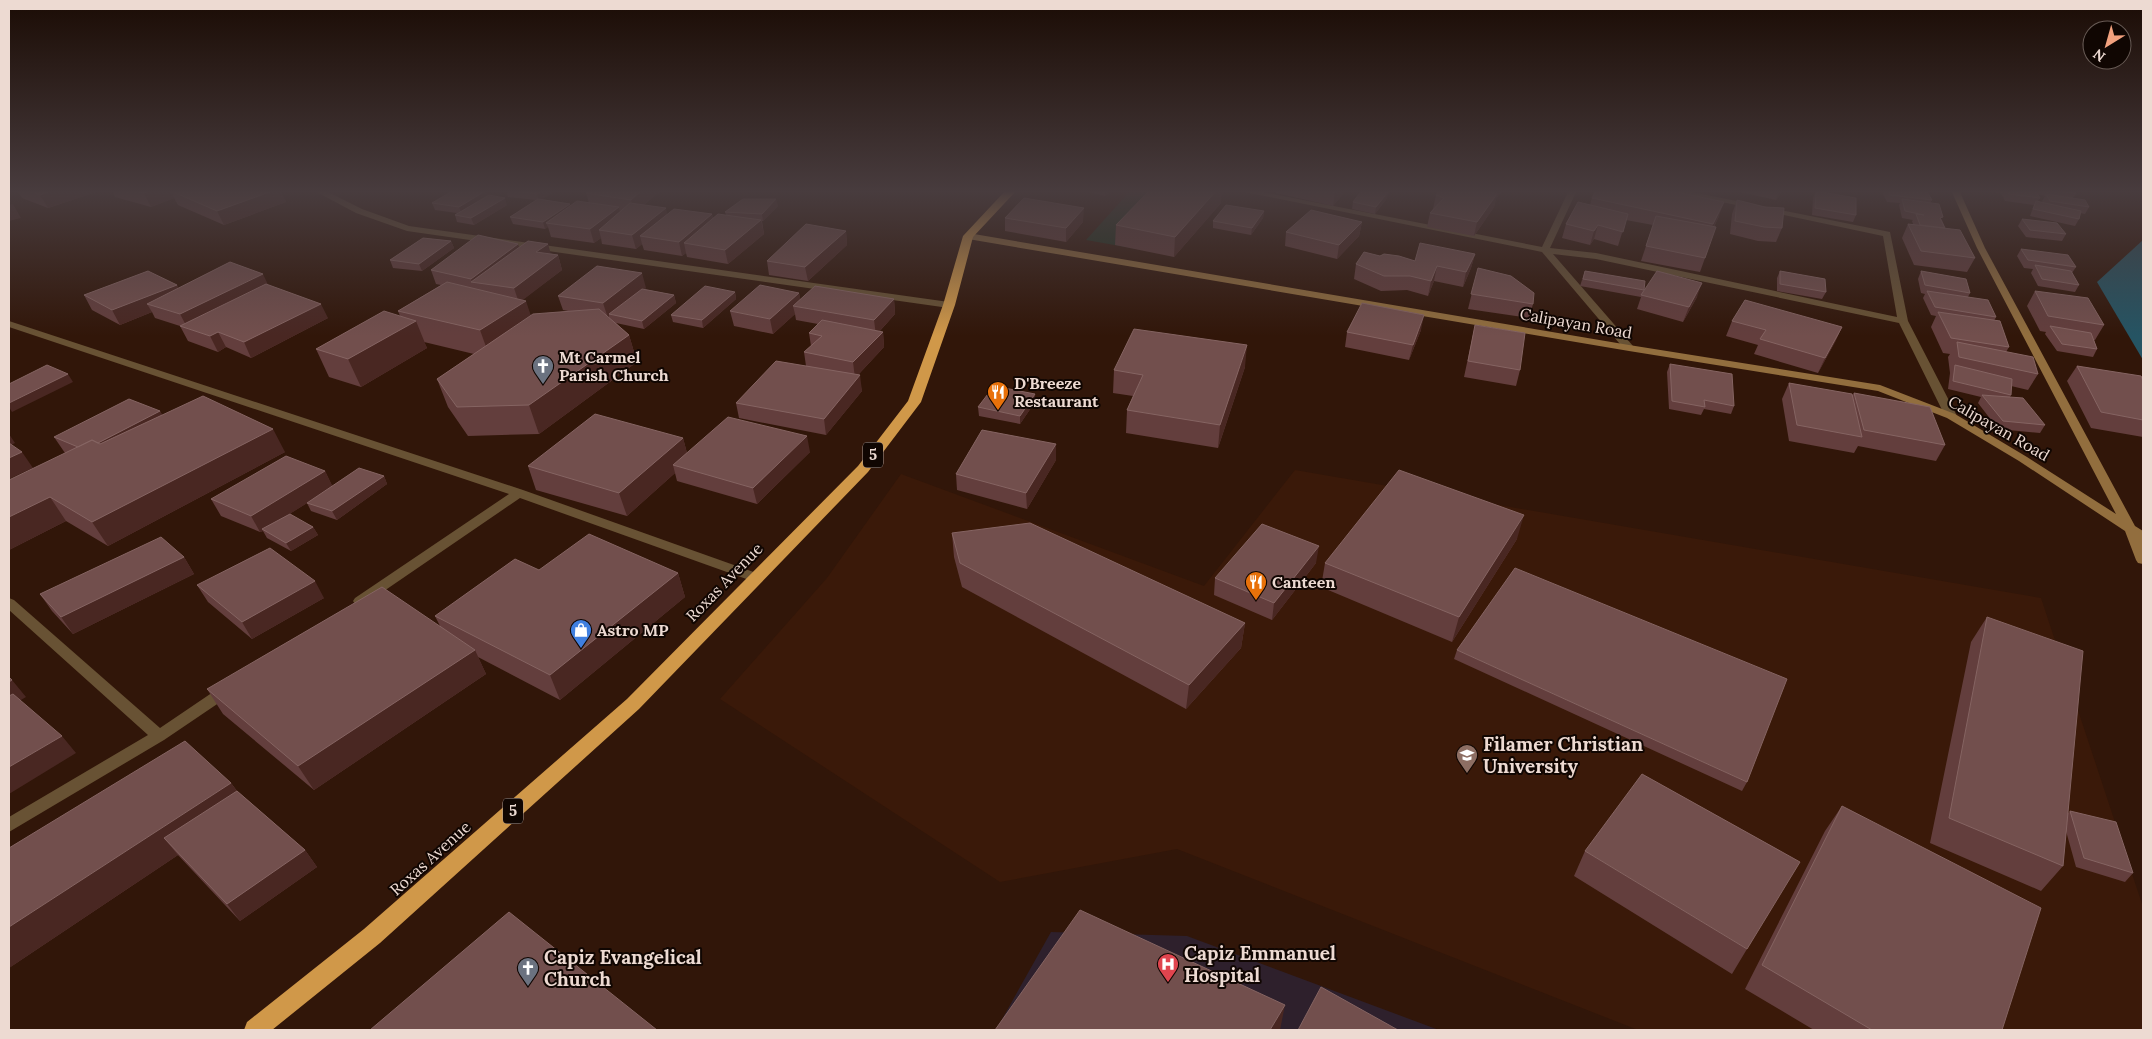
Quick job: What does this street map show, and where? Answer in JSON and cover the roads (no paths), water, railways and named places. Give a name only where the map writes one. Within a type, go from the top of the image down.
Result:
[{"type":"highway","name":"Roxas Avenue","points":[[256,1030],[372,936],[633,704],[862,469],[914,402],[949,305],[967,238]]},
{"type":"main road","name":"Calipayan Road","points":[[983,238],[1629,348],[1880,388],[1951,416],[2023,459],[2143,537]]},
{"type":"main road","points":[[1977,238],[2131,530],[2143,560]]},
{"type":"street","points":[[481,238],[949,305]]},
{"type":"street","points":[[1486,238],[1545,250],[1596,256],[1904,321]]},
{"type":"street","points":[[1545,250],[1550,238]]},
{"type":"street","points":[[1889,238],[1904,321],[1951,416]]},
{"type":"street","points":[[1545,250],[1629,348]]},
{"type":"street","points":[[9,324],[519,493],[757,578]]},
{"type":"street","points":[[347,609],[519,493]]},
{"type":"street","points":[[9,603],[159,736]]},
{"type":"street","points":[[9,825],[159,736],[240,681]]},
{"type":"water","points":[[2143,240],[2143,360],[2097,282]]},
{"type":"place","name":"Mt Carmel Parish Church","points":[[543,385]]},
{"type":"place","name":"D'Breeze Restaurant","points":[[998,411]]},
{"type":"place","name":"Canteen","points":[[1256,601]]},
{"type":"place","name":"Astro MP","points":[[581,649]]},
{"type":"place","name":"Filamer Christian University","points":[[1467,774]]},
{"type":"place","name":"Capiz Emmanuel Hospital","points":[[1168,983]]},
{"type":"place","name":"Capiz Evangelical Church","points":[[528,987]]}]
